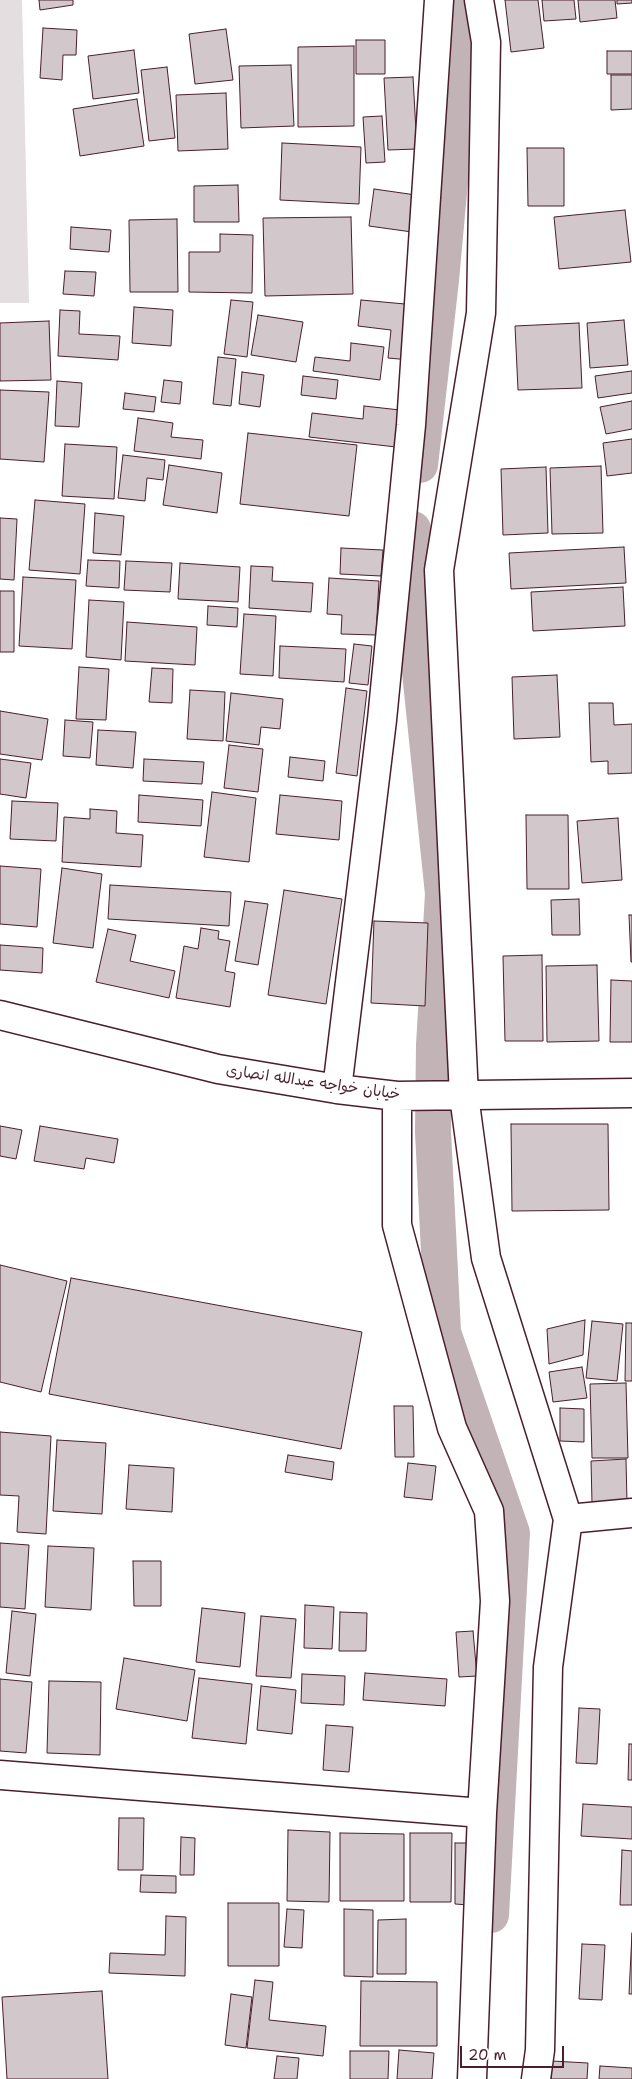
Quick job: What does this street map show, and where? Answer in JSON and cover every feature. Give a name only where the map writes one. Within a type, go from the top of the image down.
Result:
[{"type":"street","points":[[337,1089],[382,720],[411,424],[439,0]]},
{"type":"street","points":[[478,0],[486,42],[481,313],[438,570],[464,1096],[486,1258],[568,1519],[548,1667],[540,2050],[536,2079]]},
{"type":"street","name":"خیابان خواجه عبدالله انصاری","points":[[0,1015],[218,1069],[337,1089],[396,1096],[632,1093]]},
{"type":"street","points":[[396,1096],[397,1225],[452,1428],[489,1511],[495,1601],[482,1812],[472,2079]]},
{"type":"street","points":[[568,1519],[632,1513]]},
{"type":"street","points":[[0,1775],[482,1812]]},
{"type":"shaded area","points":[[0,0],[22,0],[29,303],[0,303]]},
{"type":"building","points":[[39,0],[73,0],[73,5],[40,10]]},
{"type":"building","points":[[505,0],[538,0],[544,48],[511,52]]},
{"type":"building","points":[[542,0],[574,0],[576,19],[544,21]]},
{"type":"building","points":[[578,0],[615,0],[617,18],[580,22]]},
{"type":"building","points":[[617,0],[632,0],[632,3],[617,4]]},
{"type":"building","points":[[43,28],[77,30],[76,55],[63,55],[62,80],[40,78]]},
{"type":"building","points":[[226,29],[233,80],[195,84],[189,34]]},
{"type":"building","points":[[356,40],[385,40],[385,74],[356,74]]},
{"type":"building","points":[[354,46],[354,126],[298,127],[298,47]]},
{"type":"building","points":[[134,50],[139,93],[93,99],[88,56]]},
{"type":"building","points":[[607,51],[632,51],[632,74],[607,74]]},
{"type":"building","points":[[291,65],[294,126],[241,128],[239,66]]},
{"type":"building","points":[[167,67],[175,138],[149,141],[141,70]]},
{"type":"building","points":[[611,75],[632,75],[632,109],[611,110]]},
{"type":"building","points":[[413,77],[417,149],[388,150],[384,78]]},
{"type":"building","points":[[226,93],[228,149],[178,151],[176,95]]},
{"type":"building","points":[[137,99],[144,146],[80,156],[73,109]]},
{"type":"building","points":[[382,116],[385,162],[366,163],[363,117]]},
{"type":"building","points":[[282,143],[361,147],[359,204],[280,200]]},
{"type":"building","points":[[527,148],[564,148],[564,206],[528,206]]},
{"type":"building","points":[[238,185],[239,222],[194,222],[194,186]]},
{"type":"building","points":[[374,189],[416,195],[412,232],[369,226]]},
{"type":"building","points":[[625,210],[631,262],[559,269],[554,217]]},
{"type":"building","points":[[351,217],[353,294],[265,296],[263,218]]},
{"type":"building","points":[[177,219],[178,292],[130,292],[129,220]]},
{"type":"building","points":[[71,227],[111,230],[109,252],[70,249]]},
{"type":"building","points":[[220,234],[253,235],[252,293],[189,292],[189,252],[220,252]]},
{"type":"building","points":[[65,271],[96,272],[94,296],[63,294]]},
{"type":"building","points":[[231,300],[253,302],[247,357],[224,354]]},
{"type":"building","points":[[361,300],[416,305],[410,360],[388,358],[391,330],[358,326]]},
{"type":"building","points":[[134,307],[173,310],[171,346],[132,343]]},
{"type":"building","points":[[60,310],[80,311],[79,334],[120,336],[118,360],[58,356]]},
{"type":"building","points":[[258,315],[303,322],[296,362],[251,355]]},
{"type":"building","points":[[624,320],[628,365],[590,368],[587,323]]},
{"type":"building","points":[[49,321],[51,380],[0,381],[0,323]]},
{"type":"building","points":[[579,323],[582,388],[518,390],[515,326]]},
{"type":"building","points":[[351,343],[384,347],[380,380],[313,371],[315,357],[350,361]]},
{"type":"building","points":[[218,357],[236,359],[231,406],[213,404]]},
{"type":"building","points":[[632,371],[632,393],[598,398],[595,376]]},
{"type":"building","points":[[242,372],[264,375],[260,407],[239,404]]},
{"type":"building","points":[[303,376],[338,380],[336,399],[301,395]]},
{"type":"building","points":[[164,380],[182,382],[180,404],[161,402]]},
{"type":"building","points":[[57,381],[82,383],[79,427],[55,426]]},
{"type":"building","points":[[0,390],[49,392],[44,462],[0,459]]},
{"type":"building","points":[[125,393],[156,397],[154,412],[123,409]]},
{"type":"building","points":[[632,401],[632,429],[606,434],[600,407]]},
{"type":"building","points":[[364,406],[400,410],[396,447],[309,437],[312,413],[363,419]]},
{"type":"building","points":[[138,418],[173,423],[171,437],[203,440],[201,459],[134,451]]},
{"type":"building","points":[[248,433],[357,445],[349,516],[240,504]]},
{"type":"building","points":[[632,439],[632,473],[607,476],[603,443]]},
{"type":"building","points":[[65,444],[117,447],[114,499],[62,496]]},
{"type":"building","points":[[123,455],[165,460],[163,480],[147,478],[145,501],[118,498]]},
{"type":"building","points":[[169,465],[222,473],[217,513],[163,505]]},
{"type":"building","points":[[601,466],[603,533],[552,534],[550,468]]},
{"type":"building","points":[[546,467],[548,533],[503,535],[501,469]]},
{"type":"building","points":[[35,500],[85,504],[80,574],[29,570]]},
{"type":"building","points":[[95,513],[124,516],[121,555],[93,553]]},
{"type":"building","points":[[0,518],[17,519],[14,580],[0,579]]},
{"type":"building","points":[[624,547],[626,583],[511,589],[509,553]]},
{"type":"building","points":[[341,548],[383,550],[381,576],[340,574]]},
{"type":"building","points":[[88,560],[120,561],[119,588],[86,586]]},
{"type":"building","points":[[126,561],[172,563],[170,592],[124,590]]},
{"type":"building","points":[[180,563],[240,567],[238,602],[178,599]]},
{"type":"building","points":[[251,566],[273,567],[272,581],[313,583],[311,612],[249,608]]},
{"type":"building","points":[[23,577],[76,580],[72,649],[19,646]]},
{"type":"building","points":[[329,578],[379,581],[376,635],[341,634],[342,615],[327,614]]},
{"type":"building","points":[[623,587],[625,626],[533,631],[531,592]]},
{"type":"building","points":[[0,591],[14,591],[14,652],[0,652]]},
{"type":"building","points":[[89,600],[124,602],[121,660],[86,657]]},
{"type":"building","points":[[208,606],[238,608],[237,627],[207,625]]},
{"type":"building","points":[[244,614],[276,616],[273,676],[240,674]]},
{"type":"building","points":[[127,622],[197,627],[195,665],[125,661]]},
{"type":"building","points":[[354,644],[372,646],[368,685],[349,683]]},
{"type":"building","points":[[280,646],[346,649],[344,682],[279,678]]},
{"type":"building","points":[[79,667],[109,669],[106,720],[76,719]]},
{"type":"building","points":[[152,668],[173,669],[172,703],[149,702]]},
{"type":"building","points":[[557,675],[560,737],[514,739],[512,677]]},
{"type":"building","points":[[346,688],[367,691],[357,776],[336,773]]},
{"type":"building","points":[[190,690],[225,692],[223,741],[187,739]]},
{"type":"building","points":[[231,693],[283,699],[280,729],[261,727],[259,745],[226,741]]},
{"type":"building","points":[[589,703],[613,703],[614,725],[632,724],[632,773],[608,774],[608,761],[591,762]]},
{"type":"building","points":[[0,711],[48,719],[42,760],[0,754]]},
{"type":"building","points":[[65,720],[93,722],[90,758],[63,756]]},
{"type":"building","points":[[98,730],[136,732],[133,768],[96,765]]},
{"type":"building","points":[[229,745],[263,749],[258,792],[224,788]]},
{"type":"building","points":[[290,757],[325,761],[323,781],[288,777]]},
{"type":"building","points":[[0,759],[31,763],[26,798],[0,794]]},
{"type":"building","points":[[144,759],[204,762],[202,784],[143,781]]},
{"type":"building","points":[[212,792],[256,798],[249,862],[204,857]]},
{"type":"building","points":[[139,795],[203,800],[201,826],[138,822]]},
{"type":"building","points":[[280,795],[342,801],[339,840],[276,834]]},
{"type":"building","points":[[12,801],[58,803],[56,841],[10,839]]},
{"type":"building","points":[[90,809],[117,811],[116,833],[143,835],[141,867],[62,862],[64,817],[90,819]]},
{"type":"building","points":[[526,815],[568,815],[569,889],[527,889]]},
{"type":"building","points":[[618,818],[622,880],[582,883],[577,821]]},
{"type":"building","points":[[0,866],[41,869],[37,927],[0,924]]},
{"type":"building","points":[[62,868],[102,874],[93,948],[53,943]]},
{"type":"building","points":[[110,885],[231,892],[229,926],[108,919]]},
{"type":"building","points":[[284,890],[342,899],[326,1004],[268,995]]},
{"type":"building","points":[[579,899],[580,935],[552,935],[551,900]]},
{"type":"building","points":[[245,901],[268,904],[258,965],[235,961]]},
{"type":"building","points":[[629,915],[632,915],[632,962],[631,962]]},
{"type":"building","points":[[374,921],[428,923],[425,1006],[371,1003]]},
{"type":"building","points":[[201,928],[219,931],[218,939],[230,941],[225,971],[235,973],[230,1007],[176,998],[184,946],[198,949]]},
{"type":"building","points":[[108,929],[136,935],[130,961],[175,971],[169,998],[96,982]]},
{"type":"building","points":[[0,945],[43,948],[42,973],[0,970]]},
{"type":"building","points":[[542,955],[543,1041],[505,1041],[503,956]]},
{"type":"building","points":[[597,965],[599,1041],[547,1042],[546,966]]},
{"type":"building","points":[[611,980],[632,981],[632,1042],[610,1042]]},
{"type":"building","points":[[511,1124],[608,1124],[609,1210],[512,1211]]},
{"type":"building","points":[[0,1126],[22,1130],[16,1159],[0,1156]]},
{"type":"building","points":[[40,1126],[118,1139],[114,1163],[86,1158],[84,1169],[34,1161]]},
{"type":"building","points":[[0,1265],[67,1281],[41,1392],[0,1382]]},
{"type":"building","points":[[71,1278],[362,1332],[341,1449],[49,1394]]},
{"type":"building","points":[[585,1320],[583,1355],[549,1364],[547,1329]]},
{"type":"building","points":[[592,1321],[623,1324],[617,1381],[586,1378]]},
{"type":"building","points":[[626,1323],[632,1323],[632,1381],[625,1381]]},
{"type":"building","points":[[582,1367],[587,1398],[553,1402],[549,1372]]},
{"type":"building","points":[[626,1383],[628,1458],[592,1458],[590,1384]]},
{"type":"building","points":[[394,1406],[413,1406],[414,1457],[395,1457]]},
{"type":"building","points":[[560,1408],[584,1409],[584,1442],[560,1441]]},
{"type":"building","points":[[0,1432],[51,1436],[46,1534],[17,1532],[19,1496],[0,1495]]},
{"type":"building","points":[[57,1440],[106,1443],[102,1514],[53,1511]]},
{"type":"building","points":[[288,1455],[334,1462],[332,1480],[285,1472]]},
{"type":"building","points":[[626,1459],[627,1502],[592,1503],[591,1461]]},
{"type":"building","points":[[408,1463],[436,1466],[432,1500],[404,1497]]},
{"type":"building","points":[[129,1465],[174,1468],[172,1512],[126,1509]]},
{"type":"building","points":[[0,1543],[29,1545],[25,1609],[0,1607]]},
{"type":"building","points":[[48,1546],[94,1548],[91,1610],[45,1607]]},
{"type":"building","points":[[133,1561],[161,1561],[161,1606],[134,1606]]},
{"type":"building","points":[[305,1605],[334,1607],[332,1649],[304,1648]]},
{"type":"building","points":[[202,1608],[245,1613],[240,1667],[196,1662]]},
{"type":"building","points":[[12,1611],[36,1614],[30,1676],[6,1673]]},
{"type":"building","points":[[340,1612],[367,1613],[366,1651],[339,1651]]},
{"type":"building","points":[[261,1616],[296,1619],[291,1678],[256,1676]]},
{"type":"building","points":[[473,1631],[477,1676],[459,1677],[456,1632]]},
{"type":"building","points":[[124,1658],[195,1670],[187,1721],[116,1709]]},
{"type":"building","points":[[365,1673],[447,1679],[445,1706],[363,1700]]},
{"type":"building","points":[[302,1674],[345,1676],[344,1705],[301,1703]]},
{"type":"building","points":[[199,1678],[252,1684],[246,1744],[192,1738]]},
{"type":"building","points":[[0,1679],[32,1682],[26,1753],[0,1751]]},
{"type":"building","points":[[49,1681],[101,1682],[100,1755],[47,1753]]},
{"type":"building","points":[[261,1686],[296,1690],[292,1734],[257,1730]]},
{"type":"building","points":[[579,1708],[600,1709],[597,1764],[576,1763]]},
{"type":"building","points":[[326,1725],[353,1727],[349,1772],[323,1770]]},
{"type":"building","points":[[629,1744],[632,1744],[632,1780],[628,1780]]},
{"type":"building","points":[[583,1804],[632,1807],[632,1839],[581,1836]]},
{"type":"building","points":[[119,1818],[144,1818],[143,1870],[118,1870]]},
{"type":"building","points":[[288,1830],[330,1832],[329,1902],[287,1901]]},
{"type":"building","points":[[340,1833],[404,1834],[404,1901],[340,1901]]},
{"type":"building","points":[[410,1833],[452,1833],[451,1902],[410,1902]]},
{"type":"building","points":[[181,1837],[195,1838],[194,1875],[180,1875]]},
{"type":"building","points":[[455,1843],[470,1843],[469,1905],[455,1904]]},
{"type":"building","points":[[622,1850],[632,1851],[632,1905],[620,1905]]},
{"type":"building","points":[[141,1875],[176,1876],[176,1893],[140,1892]]},
{"type":"building","points":[[228,1903],[279,1903],[279,1966],[228,1966]]},
{"type":"building","points":[[287,1909],[304,1910],[302,1948],[284,1947]]},
{"type":"building","points":[[344,1909],[373,1910],[373,1977],[344,1976]]},
{"type":"building","points":[[166,1916],[186,1917],[185,1976],[109,1973],[110,1953],[165,1955]]},
{"type":"building","points":[[406,1919],[406,1974],[377,1974],[378,1920]]},
{"type":"building","points":[[632,1933],[632,1994],[629,1994]]},
{"type":"building","points":[[582,1944],[605,1945],[602,2000],[579,1999]]},
{"type":"building","points":[[255,1980],[273,1982],[269,2020],[326,2026],[323,2056],[247,2048]]},
{"type":"building","points":[[361,1981],[437,1982],[437,2046],[360,2046]]},
{"type":"building","points":[[102,1991],[108,2079],[7,2079],[2,1997]]},
{"type":"building","points":[[231,1994],[252,1997],[246,2048],[225,2045]]},
{"type":"building","points":[[399,2050],[434,2053],[432,2079],[397,2079]]},
{"type":"building","points":[[350,2051],[389,2051],[388,2079],[350,2079]]},
{"type":"building","points":[[277,2056],[299,2058],[297,2079],[274,2079]]},
{"type":"building","points":[[552,2061],[588,2063],[587,2079],[551,2079]]},
{"type":"building","points":[[600,2066],[632,2068],[632,2079],[599,2079]]},
{"type":"waterway","points":[[420,465],[441,280],[463,39],[456,0]]},
{"type":"waterway","points":[[413,529],[409,566],[443,894],[434,1045],[433,1132],[443,1332],[512,1533],[491,1915]]}]
